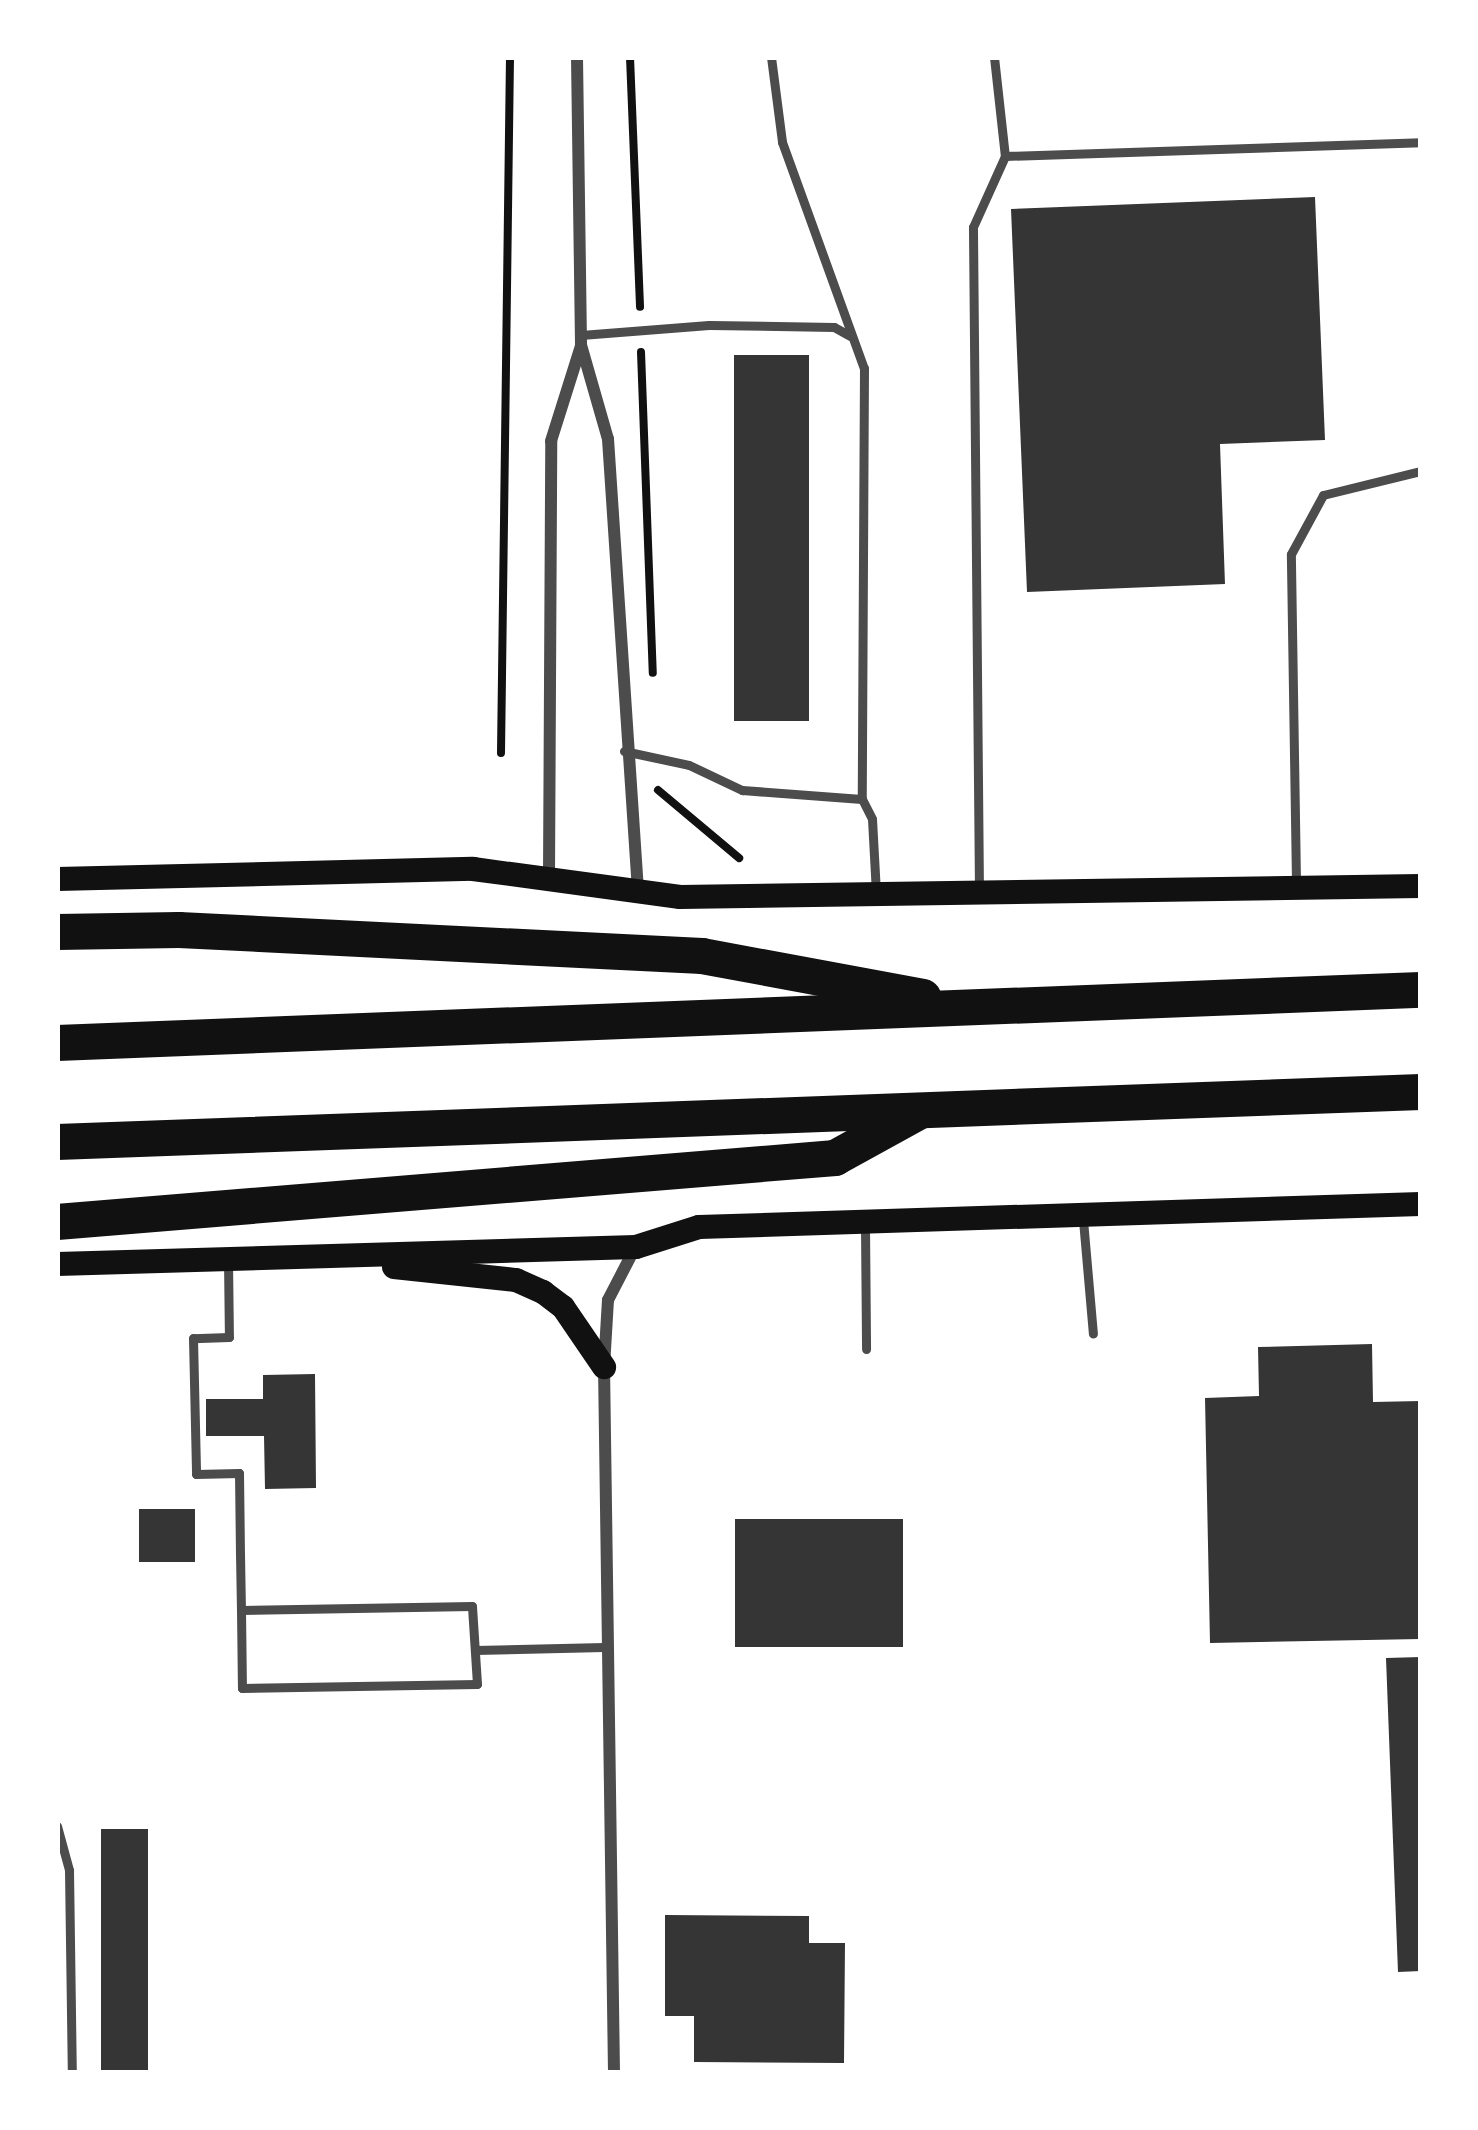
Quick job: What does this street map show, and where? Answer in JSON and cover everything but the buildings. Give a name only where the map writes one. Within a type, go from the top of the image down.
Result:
[{"type":"highway","points":[[57,932],[178,930],[702,956],[985,1008]]},
{"type":"highway","points":[[57,1043],[1421,990]]},
{"type":"highway","points":[[57,1142],[1421,1092]]},
{"type":"highway","points":[[57,1222],[836,1159],[926,1108]]},
{"type":"main road","points":[[57,878],[286,868],[549,875],[638,893],[1421,886]]},
{"type":"main road","points":[[57,1264],[636,1247],[699,1227],[1421,1204]]},
{"type":"main road","points":[[308,1258],[515,1280],[563,1307],[604,1367]]},
{"type":"street","points":[[577,57],[581,340],[608,439],[624,751],[638,893]]},
{"type":"street","points":[[549,875],[551,441],[581,340]]},
{"type":"street","points":[[614,2073],[604,1647],[604,1367],[608,1300],[636,1247]]},
{"type":"lane","points":[[771,57],[782,142],[864,368],[862,800],[872,819],[877,894]]},
{"type":"lane","points":[[979,892],[973,227],[1005,157],[994,57]]},
{"type":"lane","points":[[1005,157],[1421,142]]},
{"type":"lane","points":[[581,340],[641,331],[834,327],[850,336]]},
{"type":"lane","points":[[1296,888],[1291,554],[1323,495],[1421,471]]},
{"type":"lane","points":[[624,751],[657,758],[742,790],[862,800]]},
{"type":"lane","points":[[1082,1215],[1093,1334]]},
{"type":"lane","points":[[865,1221],[866,1349]]},
{"type":"lane","points":[[227,1260],[229,1336],[193,1338],[196,1474],[239,1473],[242,1688],[477,1684],[472,1606],[241,1610]]},
{"type":"lane","points":[[475,1650],[604,1647]]},
{"type":"lane","points":[[57,1826],[69,1870],[72,2073]]},
{"type":"path","points":[[501,753],[510,57]]},
{"type":"path","points":[[630,57],[654,687]]},
{"type":"path","points":[[657,758],[658,790],[739,858]]}]
